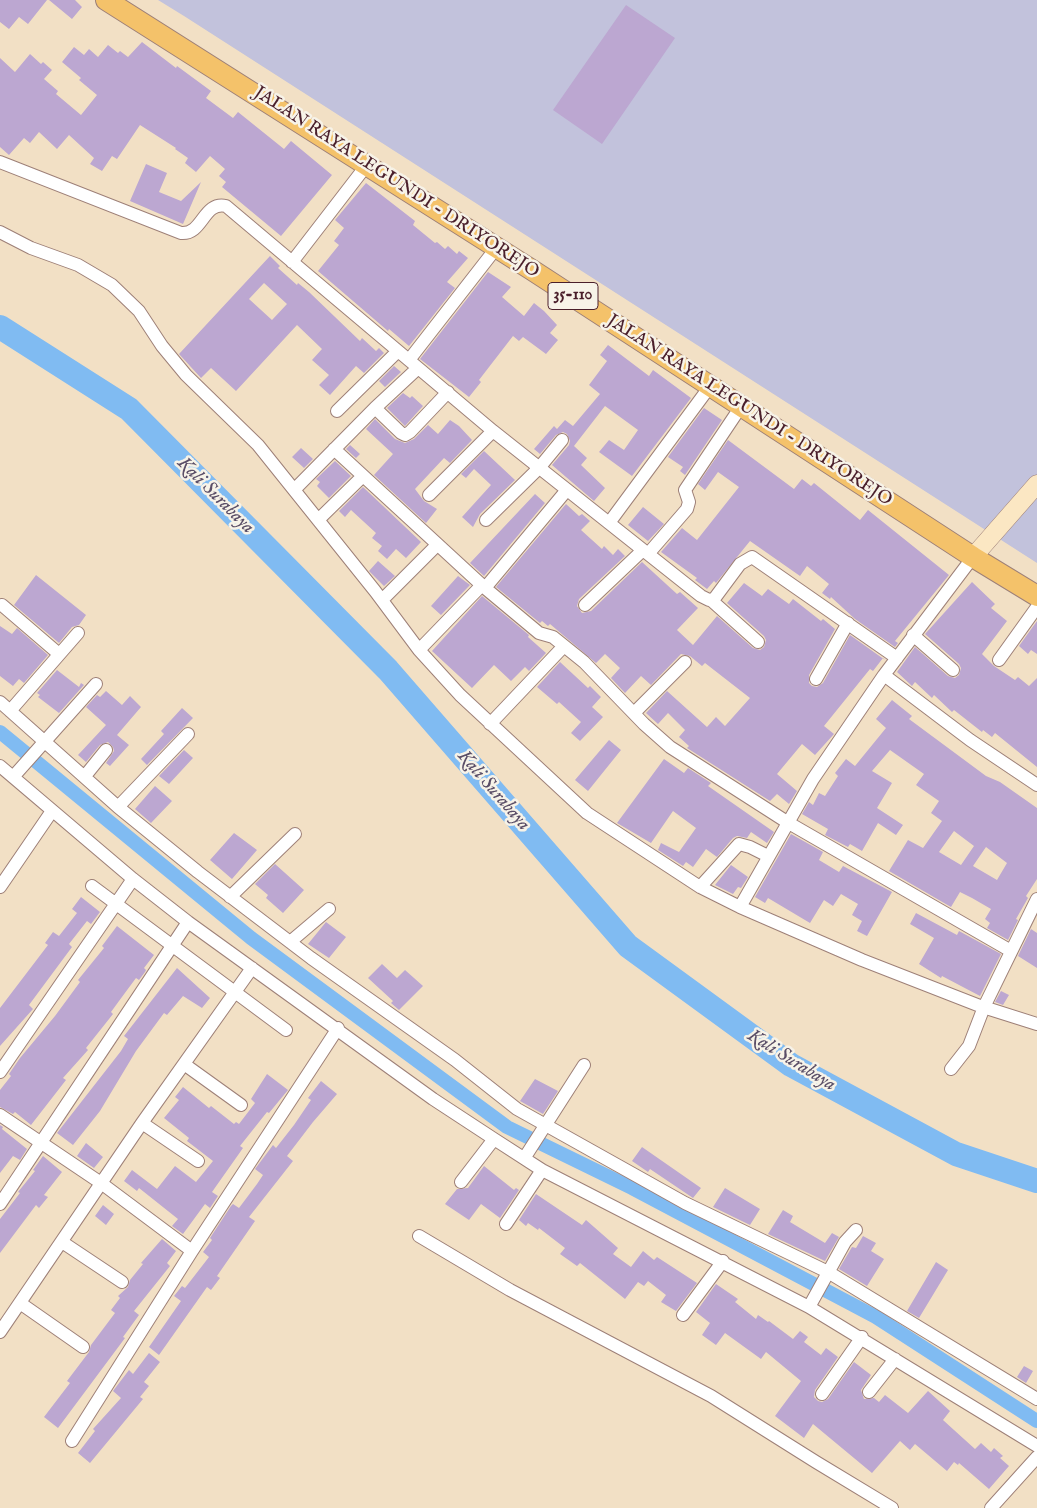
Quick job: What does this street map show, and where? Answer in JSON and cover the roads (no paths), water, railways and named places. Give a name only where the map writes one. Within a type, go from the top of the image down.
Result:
[{"type":"main road","name":"JALAN RAYA LEGUNDI - DRIYOREJO","points":[[106,0],[497,247],[973,557],[1037,596]]},
{"type":"main road","points":[[973,557],[1037,484]]},
{"type":"street","points":[[0,162],[181,234],[195,229],[212,207],[226,206],[566,491],[701,596],[711,600],[758,642]]},
{"type":"street","points":[[292,262],[366,166]]},
{"type":"street","points":[[0,232],[31,248],[78,265],[112,285],[139,312],[162,346],[186,375],[258,445],[382,600],[419,650],[460,696],[587,813],[700,887],[740,907],[862,960],[984,1007],[1037,1024]]},
{"type":"street","points":[[294,490],[375,408],[413,364],[497,247]]},
{"type":"street","points":[[337,410],[398,351]]},
{"type":"street","points":[[609,523],[711,385]]},
{"type":"street","points":[[375,408],[405,435],[448,392]]},
{"type":"street","points":[[585,605],[645,552],[687,509],[689,502],[685,490],[742,406]]},
{"type":"street","points":[[429,494],[494,431]]},
{"type":"street","points":[[486,520],[538,468],[562,440]]},
{"type":"street","points":[[334,449],[483,587],[539,633],[553,637],[584,662],[634,713],[676,751],[787,822],[1012,951]]},
{"type":"street","points":[[318,520],[363,476]]},
{"type":"street","points":[[419,650],[483,587],[566,491]]},
{"type":"street","points":[[382,600],[437,545]]},
{"type":"street","points":[[711,600],[740,564],[752,557],[897,658]]},
{"type":"street","points":[[740,907],[813,779],[884,675],[973,557]]},
{"type":"street","points":[[2,605],[59,654]]},
{"type":"street","points":[[999,660],[1037,607]]},
{"type":"street","points":[[816,679],[848,623]]},
{"type":"street","points":[[10,711],[78,633]]},
{"type":"street","points":[[914,635],[952,670]]},
{"type":"street","points":[[490,724],[564,646]]},
{"type":"street","points":[[634,713],[685,662]]},
{"type":"street","points":[[884,675],[962,734],[1037,785]]},
{"type":"street","points":[[19,778],[44,743],[96,684]]},
{"type":"street","points":[[0,702],[118,807],[230,897],[455,1060],[543,1128],[685,1203],[827,1274],[1037,1399]]},
{"type":"street","points":[[118,807],[188,734]]},
{"type":"street","points":[[85,776],[106,750]]},
{"type":"street","points":[[0,766],[19,778],[52,811],[188,922],[338,1028],[433,1099],[494,1139],[527,1154],[542,1170],[723,1261],[862,1337],[1037,1446]]},
{"type":"street","points":[[0,887],[52,811]]},
{"type":"street","points":[[230,897],[295,834]]},
{"type":"street","points":[[700,887],[739,844],[768,856]]},
{"type":"street","points":[[0,1072],[133,879]]},
{"type":"street","points":[[92,886],[286,1030]]},
{"type":"street","points":[[951,1069],[969,1046],[984,1007],[1037,898]]},
{"type":"street","points":[[290,942],[328,909]]},
{"type":"street","points":[[0,1204],[188,922]]},
{"type":"street","points":[[0,1332],[142,1123],[252,968]]},
{"type":"street","points":[[72,1441],[192,1251],[338,1028]]},
{"type":"street","points":[[184,1064],[241,1105]]},
{"type":"street","points":[[527,1154],[584,1065]]},
{"type":"street","points":[[0,1115],[40,1144],[101,1183],[192,1251]]},
{"type":"street","points":[[142,1123],[198,1161]]},
{"type":"street","points":[[461,1182],[494,1139]]},
{"type":"street","points":[[506,1224],[542,1170]]},
{"type":"street","points":[[809,1307],[850,1235],[856,1230]]},
{"type":"street","points":[[418,1236],[518,1294],[711,1396],[892,1508]]},
{"type":"street","points":[[62,1242],[122,1282]]},
{"type":"street","points":[[683,1315],[723,1261]]},
{"type":"street","points":[[20,1303],[83,1347]]},
{"type":"street","points":[[822,1394],[862,1337]]},
{"type":"street","points":[[869,1392],[895,1359]]},
{"type":"street","points":[[991,1508],[1037,1457]]},
{"type":"waterway","name":"Kali Surabaya","points":[[0,327],[129,409],[388,670],[628,946],[791,1065],[956,1154],[1037,1181]]},
{"type":"waterway","points":[[0,732],[251,938],[507,1127],[632,1188],[876,1317],[1037,1421]]}]
